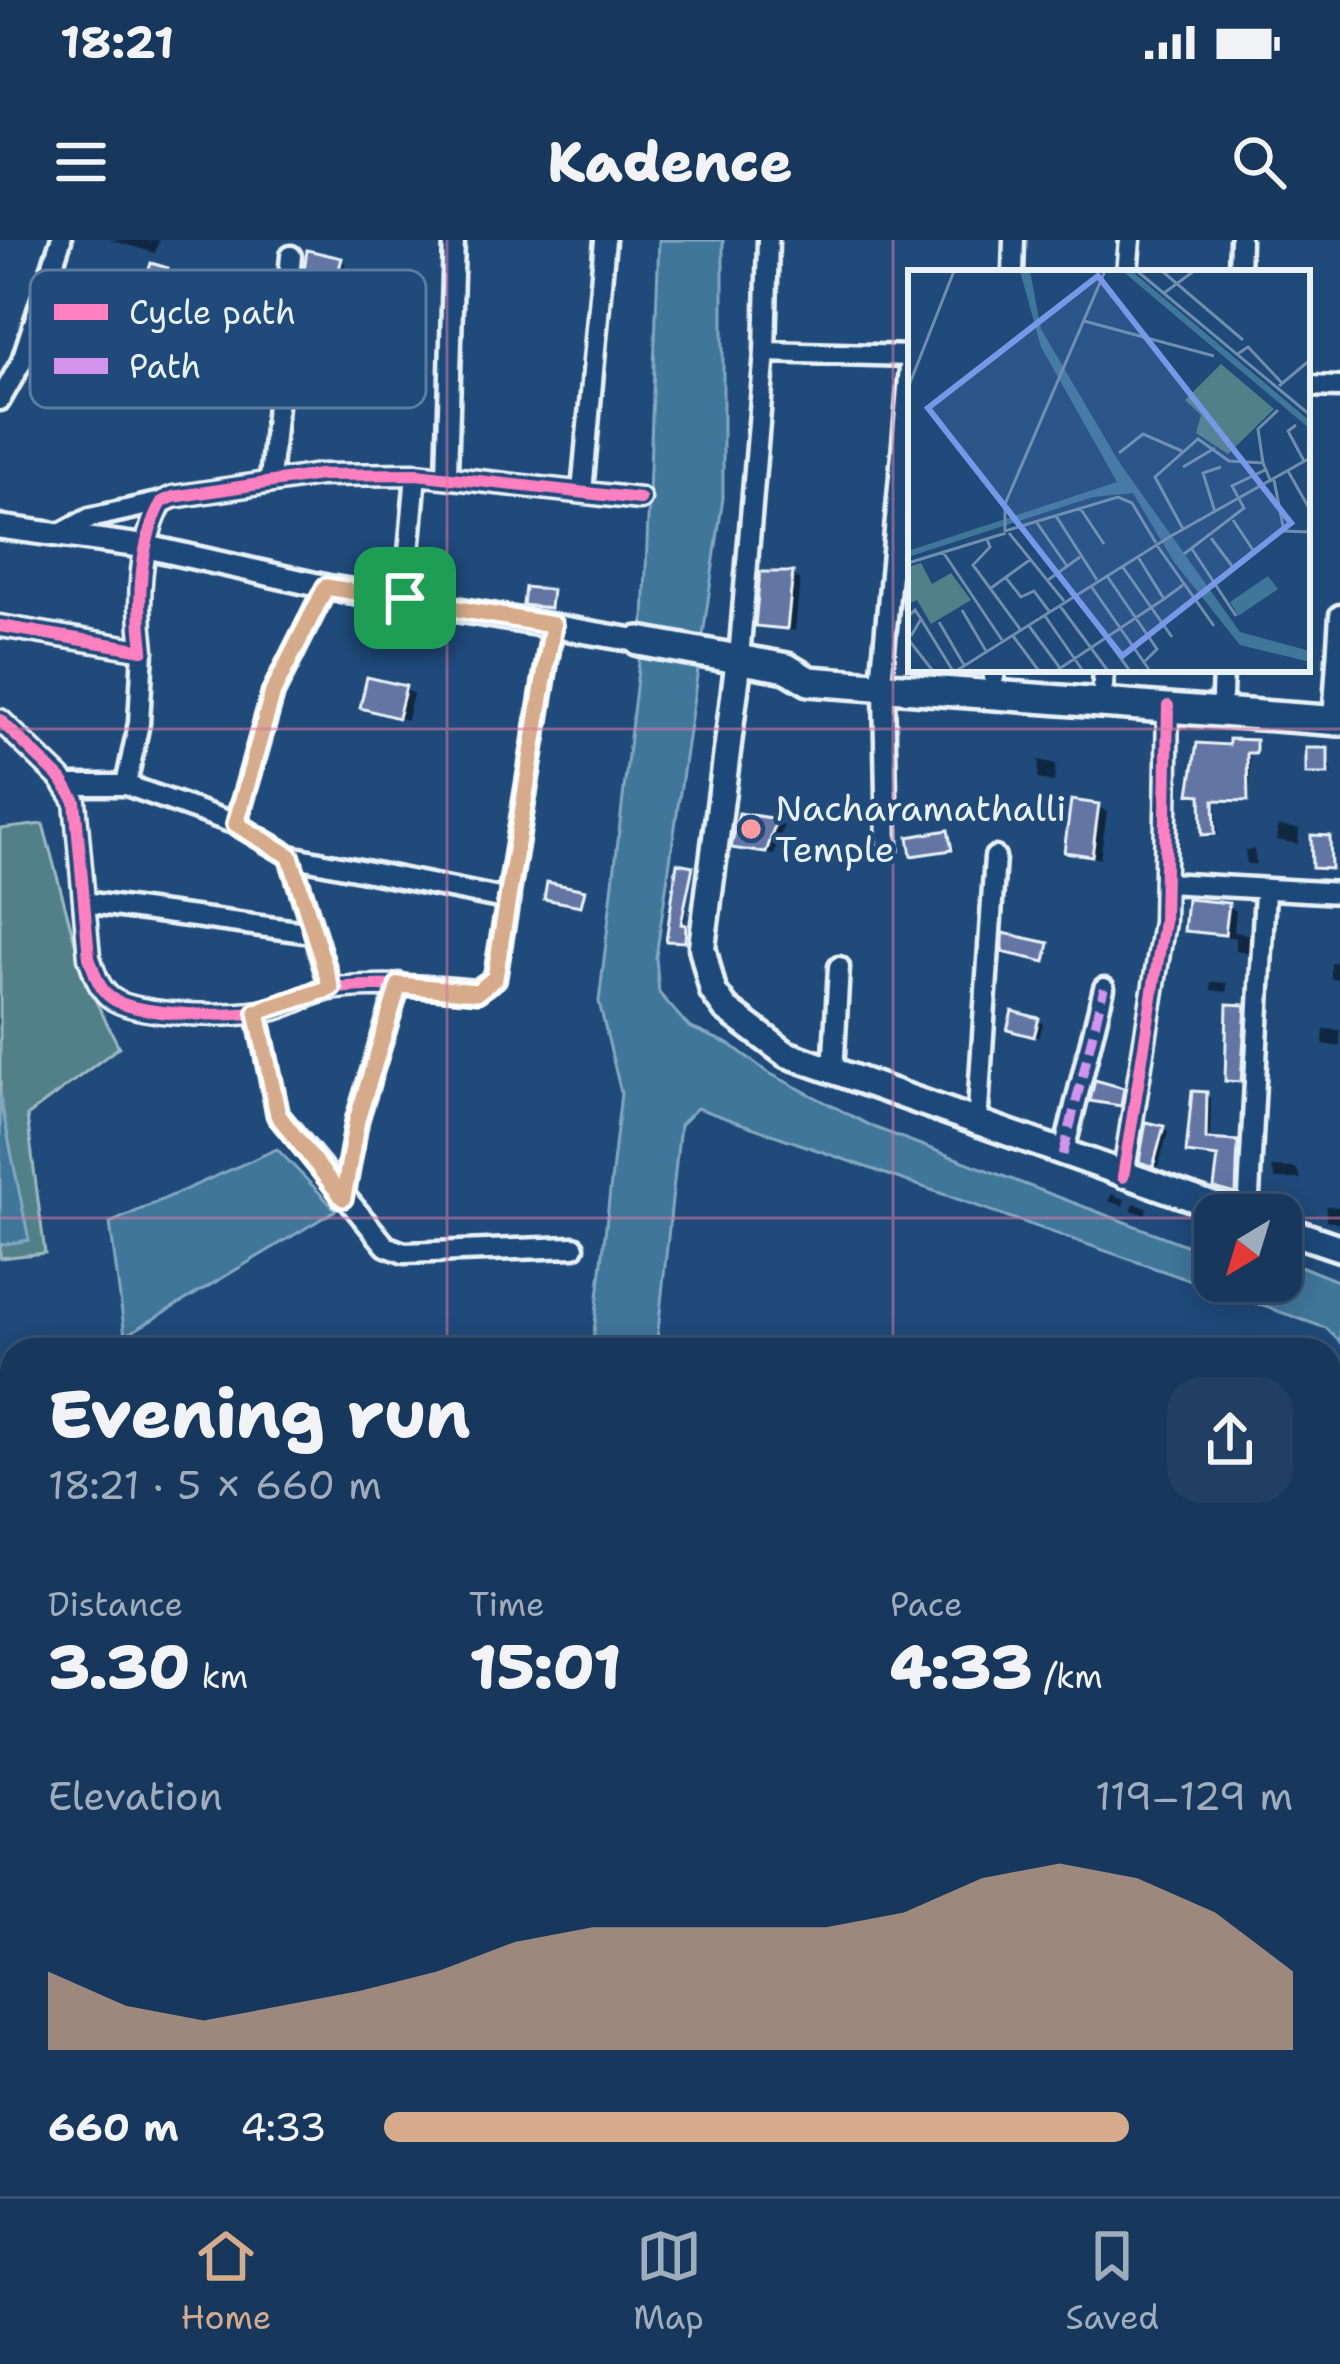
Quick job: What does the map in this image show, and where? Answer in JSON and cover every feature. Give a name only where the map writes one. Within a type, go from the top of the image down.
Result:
[{"type":"main road","points":[[639,641],[787,668],[808,664],[883,680],[1168,706],[1338,711]]},
{"type":"main road","points":[[726,655],[703,947],[713,991],[726,1009],[752,1033],[833,1073],[1194,1199]]},
{"type":"main road","points":[[883,680],[994,673],[1223,682],[1338,711]]},
{"type":"main road","points":[[1302,1235],[1340,1248]]},
{"type":"street","points":[[51,270],[61,240]]},
{"type":"street","points":[[447,475],[454,240]]},
{"type":"street","points":[[583,492],[605,240]]},
{"type":"street","points":[[726,655],[765,352],[768,240]]},
{"type":"street","points":[[1012,270],[1014,240]]},
{"type":"street","points":[[1127,270],[1130,240]]},
{"type":"street","points":[[1239,270],[1240,240]]},
{"type":"street","points":[[290,270],[291,256]]},
{"type":"street","points":[[0,400],[30,335]]},
{"type":"street","points":[[765,352],[908,356]]},
{"type":"street","points":[[1310,386],[1340,387]]},
{"type":"street","points":[[887,850],[883,680],[908,391]]},
{"type":"street","points":[[270,480],[277,408]]},
{"type":"street","points":[[405,598],[416,474]]},
{"type":"street","points":[[64,532],[90,518],[270,480],[447,475],[640,499]]},
{"type":"street","points":[[126,785],[139,723],[139,610],[148,540],[162,502]]},
{"type":"street","points":[[0,527],[148,540],[326,587],[639,641]]},
{"type":"street","points":[[236,824],[273,692],[326,587]]},
{"type":"street","points":[[1338,711],[1340,616]]},
{"type":"street","points":[[0,720],[67,785],[74,801],[94,975],[113,1000],[131,1009],[257,1012],[331,988],[488,988],[495,978],[509,900],[532,727],[553,625]]},
{"type":"street","points":[[0,626],[142,650]]},
{"type":"street","points":[[1123,1177],[1160,963],[1168,706]]},
{"type":"street","points":[[67,785],[126,785],[236,824],[290,856],[509,900]]},
{"type":"street","points":[[290,856],[331,988]]},
{"type":"street","points":[[977,1125],[994,857]]},
{"type":"street","points":[[1166,883],[1340,893]]},
{"type":"street","points":[[1245,1194],[1264,891]]},
{"type":"street","points":[[84,902],[311,933]]},
{"type":"street","points":[[833,1073],[839,968]]},
{"type":"street","points":[[343,1198],[357,1120],[399,985]]},
{"type":"street","points":[[1063,1155],[1104,988]]},
{"type":"street","points":[[257,1012],[278,1115],[386,1246],[404,1253],[574,1247]]},
{"type":"green space","points":[[43,824],[85,980],[119,1047],[27,1116],[45,1253],[0,1258],[0,829]]},
{"type":"water","points":[[659,240],[723,240],[723,498],[656,957],[659,993],[689,1027],[731,1045],[767,1072],[873,1127],[1194,1248],[1194,1282],[697,1108],[680,1125],[657,1338],[593,1338],[621,1093],[599,1002],[644,619]]},
{"type":"water","points":[[0,1097],[29,1240],[0,1245]]},
{"type":"water","points":[[277,1149],[336,1210],[125,1336],[110,1223]]},
{"type":"water","points":[[1302,1267],[1340,1282],[1340,1338],[1326,1328],[1252,1302],[1302,1302]]},
{"type":"building","points":[[307,250],[342,258],[339,270],[304,270]]},
{"type":"building","points":[[760,572],[793,572],[787,629],[755,626]]},
{"type":"building","points":[[525,587],[552,590],[550,608],[523,605]]},
{"type":"building","points":[[367,677],[406,686],[398,718],[360,708]]},
{"type":"building","points":[[1229,739],[1256,740],[1256,753],[1247,753],[1248,801],[1214,800],[1215,834],[1202,835],[1201,795],[1189,794],[1197,743],[1229,745]]},
{"type":"building","points":[[1306,748],[1328,748],[1328,774],[1306,774]]},
{"type":"building","points":[[1071,800],[1099,804],[1092,856],[1064,852]]},
{"type":"building","points":[[739,813],[777,819],[766,853],[731,848]]},
{"type":"building","points":[[948,830],[952,850],[911,856],[908,837]]},
{"type":"building","points":[[1311,835],[1330,836],[1331,869],[1312,868]]},
{"type":"building","points":[[677,863],[693,866],[681,924],[686,925],[685,942],[666,941]]},
{"type":"building","points":[[547,882],[585,890],[581,906],[544,899]]},
{"type":"building","points":[[1187,899],[1229,903],[1225,935],[1184,931]]},
{"type":"building","points":[[1003,933],[1049,943],[1045,962],[1002,952]]},
{"type":"building","points":[[1227,1004],[1246,1005],[1241,1082],[1225,1081]]},
{"type":"building","points":[[1012,1011],[1039,1018],[1034,1037],[1007,1030]]},
{"type":"building","points":[[1095,1080],[1124,1088],[1121,1106],[1090,1101]]},
{"type":"building","points":[[1192,1091],[1207,1092],[1206,1139],[1238,1141],[1236,1194],[1214,1188],[1218,1157],[1186,1153]]},
{"type":"building","points":[[1146,1122],[1164,1126],[1153,1167],[1139,1162]]},
{"type":"marked path","points":[[1063,1155],[1104,988]]},
{"type":"cycle path","points":[[0,626],[143,650],[144,555],[154,518],[162,502],[173,497],[319,475],[416,474],[640,499]]},
{"type":"cycle path","points":[[0,720],[61,779],[75,801],[89,957],[99,984],[110,997],[142,1009],[216,1015],[275,1009],[337,988],[477,991],[495,978],[553,625]]},
{"type":"cycle path","points":[[1123,1177],[1164,922],[1168,706]]},
{"type":"place","name":"Nacharamathalli Temple","points":[[751,829]]},
{"type":"route","points":[[326,587],[405,598],[553,625],[532,727],[495,978],[477,992],[399,985],[357,1120],[343,1198],[278,1115],[257,1012],[331,988],[290,856],[236,824],[273,692],[326,587]]}]
